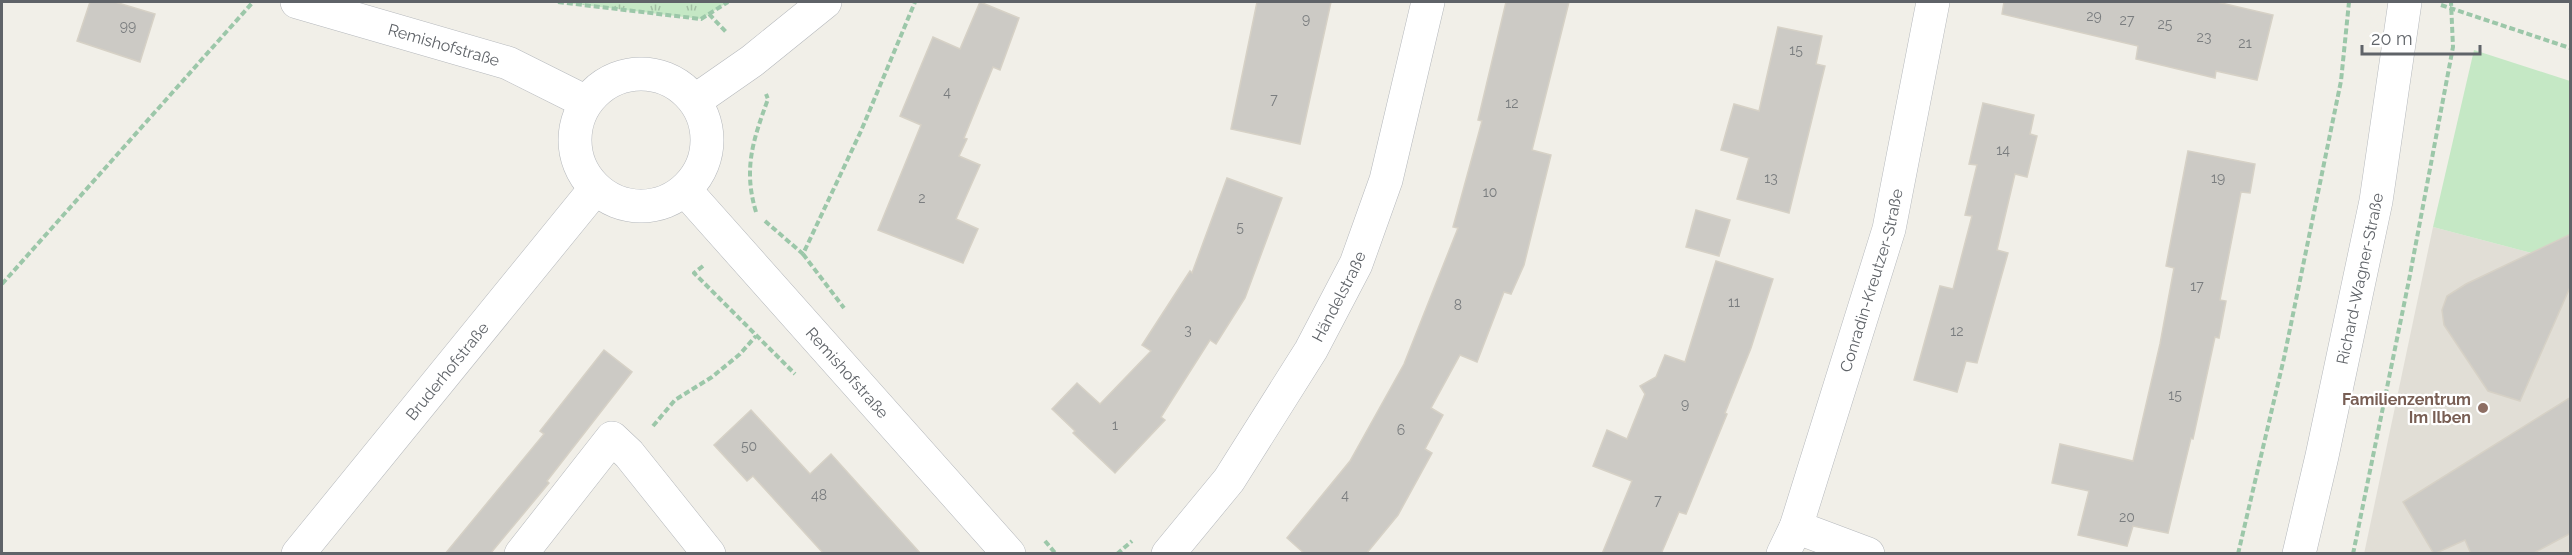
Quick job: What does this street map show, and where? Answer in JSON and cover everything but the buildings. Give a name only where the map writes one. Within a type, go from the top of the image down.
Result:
[{"type":"street","name":"Remishofstraße","points":[[297,2],[508,63],[586,102]]},
{"type":"street","points":[[696,100],[752,61],[825,2]]},
{"type":"street","name":"Händelstraße","points":[[1168,554],[1228,480],[1311,350],[1356,264],[1386,180],[1428,2]]},
{"type":"street","name":"Conradin-Kreutzer-Straße","points":[[1790,540],[1889,230],[1933,2]]},
{"type":"street","name":"Richard-Wagner-Straße","points":[[2299,554],[2376,201],[2405,2]]},
{"type":"street","points":[[641,73],[672,80],[696,100],[708,131],[704,164],[686,191],[657,206],[623,205],[595,189],[578,162],[575,131],[586,102],[610,81],[641,73]]},
{"type":"street","name":"Bruderhofstraße","points":[[298,554],[595,189]]},
{"type":"street","name":"Remishofstraße","points":[[686,191],[1009,554]]},
{"type":"street","points":[[521,554],[621,446],[709,554]]},
{"type":"street","points":[[1790,540],[1868,554]]},
{"type":"path","points":[[2,284],[253,2]]},
{"type":"path","points":[[558,2],[701,20],[728,2]]},
{"type":"path","points":[[709,14],[752,61],[768,99],[750,156],[750,191],[756,212],[803,254],[861,131],[915,2]]},
{"type":"path","points":[[2238,554],[2284,358],[2339,92],[2349,2]]},
{"type":"path","points":[[2353,554],[2409,280],[2453,47],[2451,2]]},
{"type":"path","points":[[2440,4],[2571,48]]},
{"type":"path","points":[[621,446],[675,400],[712,377],[740,354],[756,336],[694,273],[733,242],[756,212]]},
{"type":"shaded area","name":"Familienzentrum Im Ilben","points":[[2433,227],[2570,263],[2570,553],[2364,554]]},
{"type":"green space","points":[[558,2],[728,2],[701,19]]},
{"type":"green space","points":[[2474,50],[2570,81],[2570,263],[2433,227]]},
{"type":"place","name":"Familienzentrum Im Ilben","points":[[2483,408]]}]
